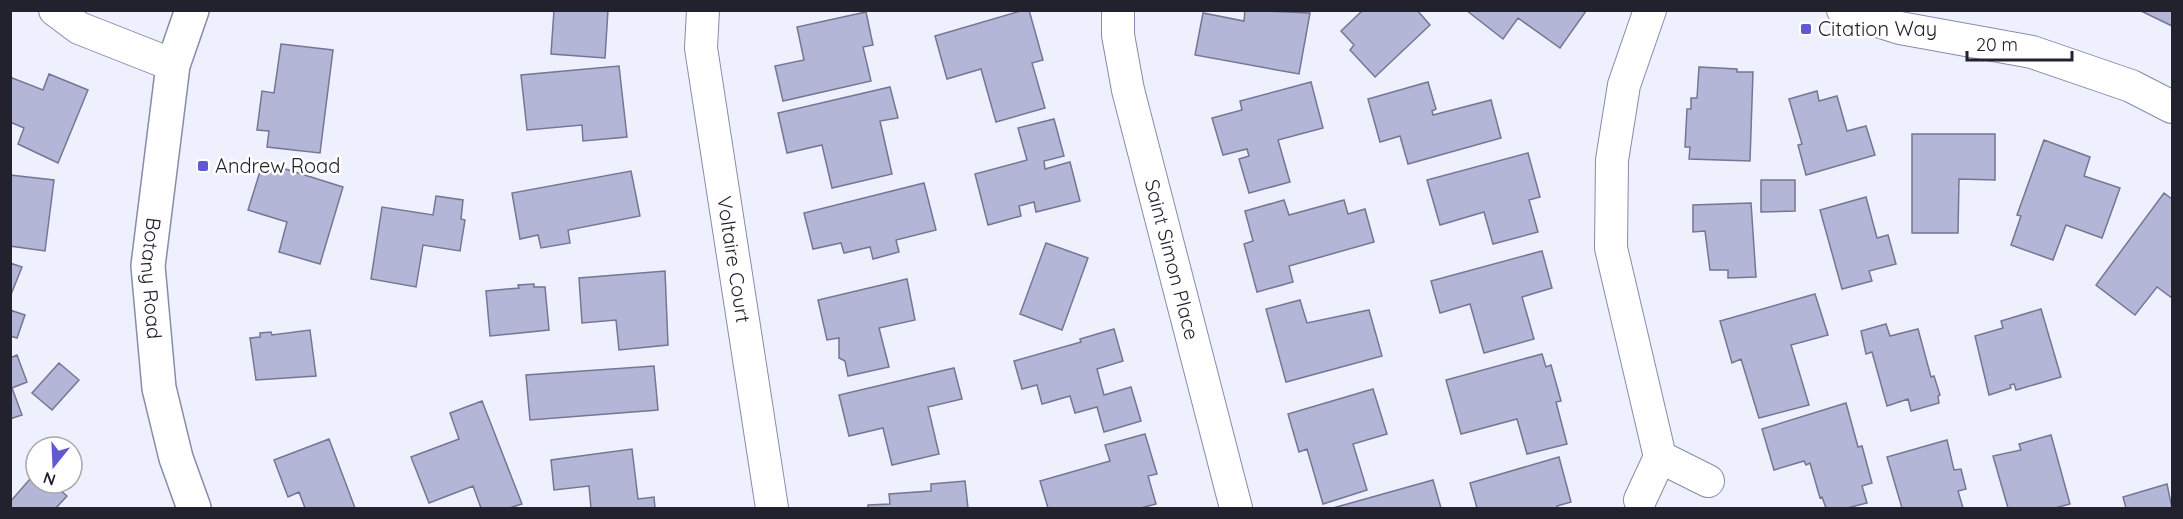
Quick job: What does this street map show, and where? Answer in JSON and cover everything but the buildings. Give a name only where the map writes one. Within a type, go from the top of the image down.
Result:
[{"type":"main road","name":"Botany Road","points":[[192,10],[177,54],[148,266],[159,388],[176,458],[194,508]]},
{"type":"street","name":"Voltaire Court","points":[[703,10],[701,48],[772,508]]},
{"type":"street","name":"Saint Simon Place","points":[[1118,10],[1118,35],[1128,90],[1236,508]]},
{"type":"street","points":[[1640,500],[1660,457],[1611,248],[1612,160],[1624,85],[1650,10]]},
{"type":"street","points":[[1843,10],[1900,28],[2032,52],[2131,86],[2172,107]]},
{"type":"street","points":[[56,11],[79,28],[177,54]]},
{"type":"street","points":[[1660,457],[1708,481]]},
{"type":"place","name":"Citation Way","points":[[1806,29]]},
{"type":"place","name":"Andrew Road","points":[[203,166]]}]
